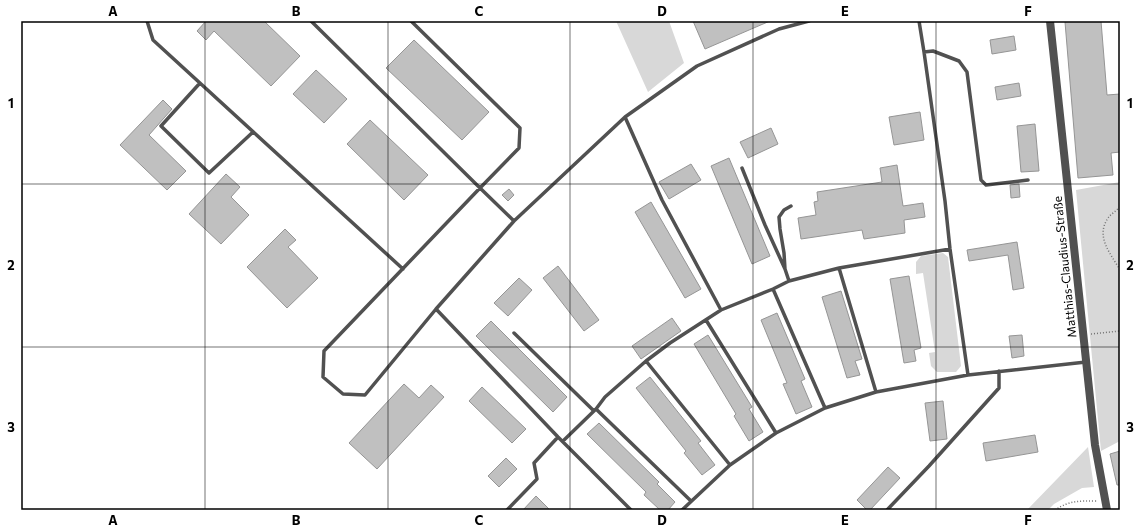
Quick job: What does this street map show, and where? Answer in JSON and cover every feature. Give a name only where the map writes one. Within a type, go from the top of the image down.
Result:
[{"type":"street","name":"Matthias-Claudius-Straße","points":[[1050,21],[1095,445],[1107,510]]},
{"type":"lane","points":[[147,21],[153,40],[403,269]]},
{"type":"lane","points":[[311,21],[514,221]]},
{"type":"lane","points":[[411,21],[520,128],[519,148],[324,351],[324,376],[343,394],[365,395],[436,309],[514,221],[624,117],[697,66],[779,29],[809,21]]},
{"type":"lane","points":[[919,21],[968,375]]},
{"type":"lane","points":[[924,52],[934,51],[959,61],[968,72],[981,180],[986,185],[1028,180]]},
{"type":"lane","points":[[200,83],[161,126],[209,173],[253,132]]},
{"type":"lane","points":[[624,117],[662,200],[721,310]]},
{"type":"lane","points":[[742,168],[789,281]]},
{"type":"lane","points":[[785,269],[779,217],[784,210],[791,206]]},
{"type":"lane","points":[[563,441],[595,410],[605,397],[646,361],[670,343],[721,310],[789,281],[839,268],[950,249]]},
{"type":"lane","points":[[839,268],[876,392]]},
{"type":"lane","points":[[773,289],[825,408]]},
{"type":"lane","points":[[436,309],[558,437],[631,510]]},
{"type":"lane","points":[[706,320],[776,433]]},
{"type":"lane","points":[[514,333],[692,501]]},
{"type":"lane","points":[[646,361],[730,465]]},
{"type":"lane","points":[[682,510],[730,465],[776,433],[825,408],[876,392],[968,375],[1087,362]]},
{"type":"lane","points":[[887,510],[999,388],[999,371]]},
{"type":"lane","points":[[507,510],[537,479],[534,463],[558,437]]},
{"type":"path","points":[[1120,207],[1108,218],[1103,232],[1106,248],[1120,270]]},
{"type":"path","points":[[1084,335],[1120,331]]},
{"type":"path","points":[[1055,510],[1074,501],[1105,501]]},
{"type":"shaded area","points":[[616,21],[669,21],[684,63],[648,92]]},
{"type":"shaded area","points":[[1120,182],[1120,441],[1101,451],[1076,190]]},
{"type":"shaded area","points":[[943,253],[948,257],[961,366],[956,372],[937,372],[931,366],[929,353],[935,352],[923,273],[916,274],[916,262],[921,256]]},
{"type":"shaded area","points":[[1088,447],[1094,487],[1082,488],[1054,504],[1048,510],[1027,510]]},
{"type":"building","points":[[206,21],[264,21],[300,56],[271,86],[214,31],[206,40],[197,31]]},
{"type":"building","points":[[693,21],[770,21],[705,49]]},
{"type":"building","points":[[1101,21],[1107,95],[1120,94],[1120,152],[1111,153],[1113,175],[1078,178],[1065,22]]},
{"type":"building","points":[[1014,36],[1016,50],[992,54],[990,40]]},
{"type":"building","points":[[414,40],[489,112],[462,140],[386,68]]},
{"type":"building","points":[[316,70],[347,99],[324,123],[293,94]]},
{"type":"building","points":[[1019,83],[1021,96],[997,100],[995,87]]},
{"type":"building","points":[[163,100],[172,109],[149,135],[186,171],[167,190],[120,145]]},
{"type":"building","points":[[920,112],[924,140],[894,145],[889,117]]},
{"type":"building","points":[[370,120],[428,175],[404,200],[347,144]]},
{"type":"building","points":[[1035,124],[1039,171],[1021,172],[1017,126]]},
{"type":"building","points":[[771,128],[778,144],[748,158],[740,142]]},
{"type":"building","points":[[729,158],[770,256],[752,264],[711,166]]},
{"type":"building","points":[[691,164],[701,180],[669,199],[659,182]]},
{"type":"building","points":[[897,165],[903,206],[923,203],[925,217],[904,220],[905,233],[864,239],[862,230],[801,239],[798,218],[816,215],[814,202],[818,201],[817,192],[882,182],[880,168]]},
{"type":"building","points":[[226,174],[240,187],[231,197],[249,215],[221,244],[189,214]]},
{"type":"building","points":[[1019,184],[1020,197],[1011,198],[1010,185]]},
{"type":"building","points":[[509,189],[514,195],[508,201],[502,195]]},
{"type":"building","points":[[651,202],[701,289],[685,298],[635,212]]},
{"type":"building","points":[[285,229],[296,240],[288,247],[318,278],[287,308],[247,267]]},
{"type":"building","points":[[1017,242],[1024,288],[1013,290],[1008,255],[969,261],[967,250]]},
{"type":"building","points":[[558,266],[599,320],[584,331],[543,278]]},
{"type":"building","points":[[909,276],[921,348],[914,350],[916,361],[904,363],[890,279]]},
{"type":"building","points":[[519,278],[532,290],[508,316],[494,303]]},
{"type":"building","points":[[841,291],[862,359],[855,361],[860,375],[847,378],[822,297]]},
{"type":"building","points":[[777,313],[805,379],[801,381],[812,407],[796,414],[783,384],[787,383],[761,320]]},
{"type":"building","points":[[672,318],[681,331],[641,359],[632,346]]},
{"type":"building","points":[[491,321],[567,397],[553,412],[476,336]]},
{"type":"building","points":[[708,335],[752,407],[749,409],[763,432],[749,441],[734,416],[736,414],[694,344]]},
{"type":"building","points":[[1022,335],[1024,356],[1012,358],[1009,336]]},
{"type":"building","points":[[650,377],[701,441],[698,443],[715,465],[702,475],[684,453],[686,451],[636,388]]},
{"type":"building","points":[[404,384],[419,398],[431,385],[444,397],[377,469],[349,443]]},
{"type":"building","points":[[482,387],[526,429],[512,443],[469,401]]},
{"type":"building","points":[[943,401],[947,439],[930,441],[925,403]]},
{"type":"building","points":[[599,423],[659,482],[657,484],[675,502],[668,510],[660,510],[644,495],[646,492],[587,434]]},
{"type":"building","points":[[1035,435],[1038,452],[986,461],[983,443]]},
{"type":"building","points":[[1120,451],[1120,485],[1117,485],[1110,454]]},
{"type":"building","points":[[506,458],[517,469],[499,487],[488,476]]},
{"type":"building","points":[[888,467],[900,478],[870,510],[867,510],[857,500]]},
{"type":"building","points":[[536,496],[550,510],[523,510]]}]
